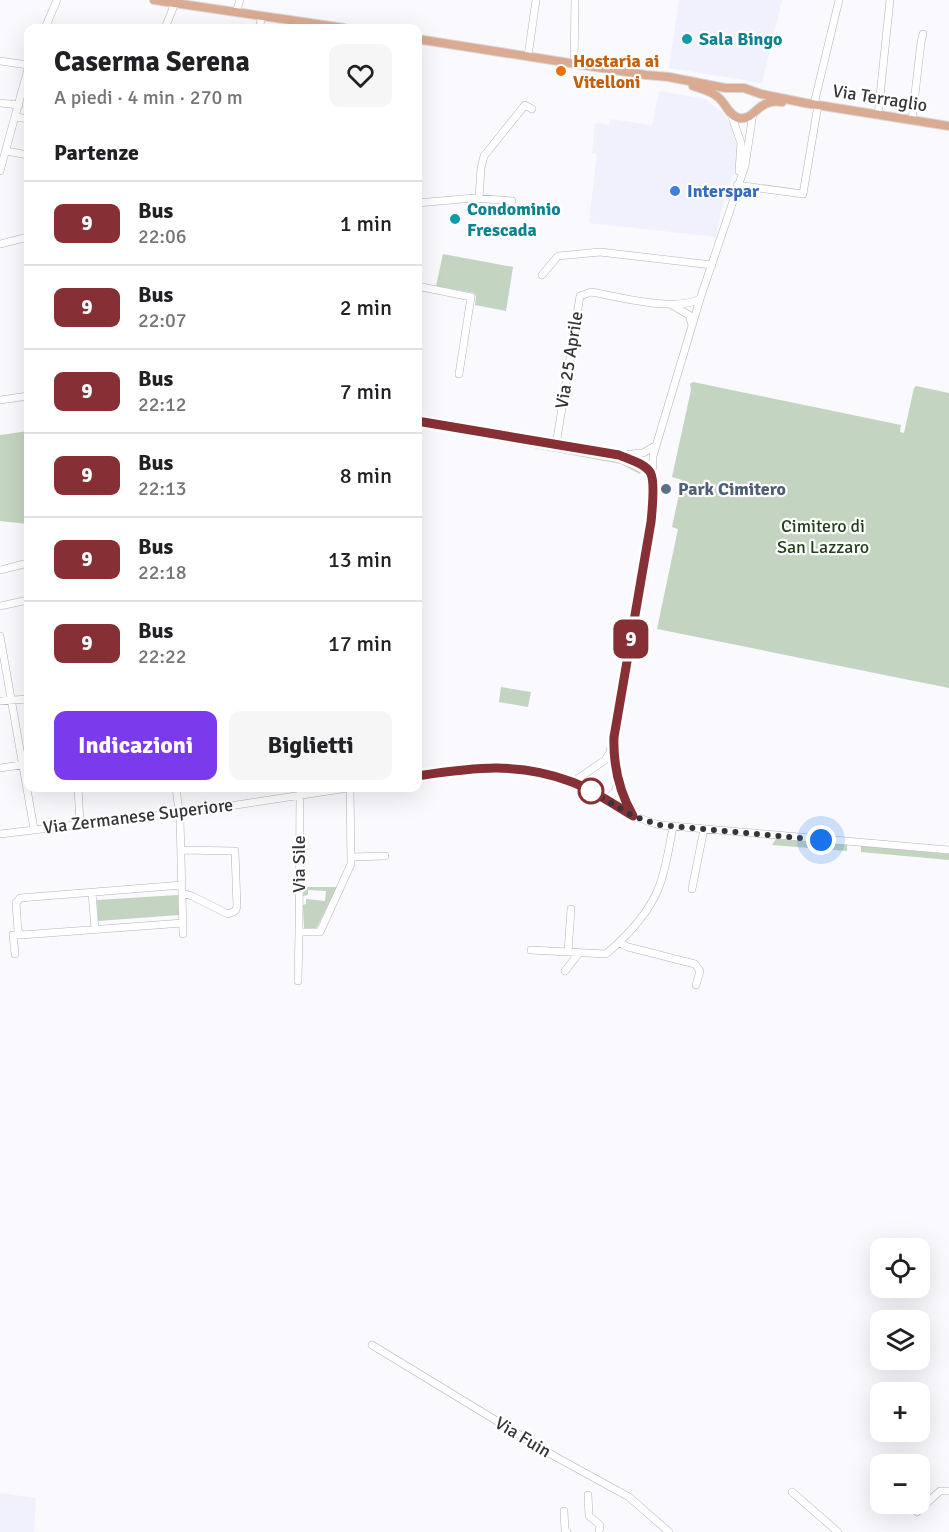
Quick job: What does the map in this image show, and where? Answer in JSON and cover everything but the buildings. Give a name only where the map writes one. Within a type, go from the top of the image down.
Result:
[{"type":"main road","points":[[153,0],[310,24]]},
{"type":"main road","points":[[422,40],[736,89],[744,88],[756,96],[755,111],[745,118],[740,118],[730,112],[722,100],[711,92],[646,75]]},
{"type":"main road","points":[[730,112],[727,100],[736,89]]},
{"type":"main road","name":"Via Terraglio","points":[[750,90],[812,104],[949,126]]},
{"type":"main road","name":"Via Terraglio","points":[[755,111],[769,101],[812,104]]},
{"type":"street","points":[[47,24],[57,0]]},
{"type":"street","points":[[236,12],[240,0]]},
{"type":"street","points":[[528,56],[536,0]]},
{"type":"street","points":[[574,63],[575,0]]},
{"type":"street","points":[[737,185],[803,194],[812,104],[839,0]]},
{"type":"street","points":[[878,115],[890,0]]},
{"type":"street","points":[[167,24],[175,3]]},
{"type":"street","points":[[261,24],[262,16]]},
{"type":"street","points":[[912,120],[923,34]]},
{"type":"street","points":[[0,61],[24,66]]},
{"type":"street","points":[[0,171],[24,84]]},
{"type":"street","points":[[0,103],[19,105]]},
{"type":"street","points":[[479,198],[482,161],[489,148],[525,105],[532,109]]},
{"type":"street","points":[[573,782],[607,758],[614,737],[651,522],[652,475],[656,446],[700,299],[748,152],[750,128],[755,111]]},
{"type":"street","points":[[730,112],[742,152],[737,185]]},
{"type":"street","points":[[16,117],[24,118]]},
{"type":"street","points":[[6,151],[24,154]]},
{"type":"street","points":[[422,203],[479,198],[512,201]]},
{"type":"street","points":[[0,244],[24,238]]},
{"type":"street","points":[[542,275],[558,256],[600,252],[712,265]]},
{"type":"street","points":[[422,287],[471,297],[459,374]]},
{"type":"street","name":"Via 25 Aprile","points":[[556,445],[580,296],[591,292],[672,305],[688,304],[700,299]]},
{"type":"street","points":[[672,305],[689,315],[692,325]]},
{"type":"street","points":[[0,400],[24,397]]},
{"type":"street","points":[[422,422],[619,455],[643,453],[656,446]]},
{"type":"street","points":[[643,453],[653,460]]},
{"type":"street","points":[[619,455],[640,465],[652,475]]},
{"type":"street","points":[[640,465],[646,465],[653,460]]},
{"type":"street","points":[[0,570],[24,564]]},
{"type":"street","points":[[0,606],[24,601]]},
{"type":"street","points":[[0,636],[24,755]]},
{"type":"street","points":[[0,701],[24,699]]},
{"type":"street","points":[[614,737],[614,761],[618,779],[633,816]]},
{"type":"street","points":[[0,768],[24,764]]},
{"type":"street","points":[[422,775],[483,767],[523,770],[573,782],[633,816],[654,824],[949,850]]},
{"type":"street","points":[[605,800],[615,792],[618,779]]},
{"type":"street","points":[[29,792],[34,829]]},
{"type":"street","points":[[78,792],[80,824]]},
{"type":"street","points":[[176,792],[181,850],[183,934]]},
{"type":"street","name":"Via Sile","points":[[294,792],[296,796],[299,932],[298,981]]},
{"type":"street","name":"Via Zermanese Superiore","points":[[0,834],[179,813],[322,792]]},
{"type":"street","name":"Via Sile","points":[[299,932],[320,932],[351,864],[349,792]]},
{"type":"street","points":[[531,950],[606,954],[620,942],[647,909],[659,888],[673,827]]},
{"type":"street","points":[[692,889],[704,829]]},
{"type":"street","points":[[21,935],[18,931],[16,903],[20,898],[182,889],[228,914],[232,913],[237,907],[235,851],[181,850]]},
{"type":"street","points":[[351,857],[385,856]]},
{"type":"street","points":[[92,893],[95,929]]},
{"type":"street","points":[[568,952],[571,909]]},
{"type":"street","points":[[15,954],[13,935],[183,923]]},
{"type":"street","points":[[620,942],[628,947],[695,964],[700,971],[696,985]]},
{"type":"street","points":[[565,971],[579,953]]},
{"type":"street","name":"Via Fuin","points":[[372,1345],[556,1457],[629,1497],[669,1532]]},
{"type":"street","points":[[930,1500],[940,1491],[949,1491]]},
{"type":"street","points":[[792,1492],[838,1532]]},
{"type":"street","points":[[588,1495],[589,1516],[600,1525],[599,1532]]},
{"type":"street","points":[[564,1510],[567,1532]]},
{"type":"shaded area","points":[[679,0],[782,0],[762,83],[669,68]]},
{"type":"shaded area","points":[[659,91],[706,99],[723,113],[733,129],[738,160],[721,212],[716,237],[589,223],[597,154],[592,153],[595,123],[609,125],[611,119],[652,125]]},
{"type":"shaded area","points":[[0,1493],[36,1498],[34,1532],[0,1532]]},
{"type":"green space","points":[[443,254],[513,267],[506,311],[475,305],[474,293],[436,286]]},
{"type":"green space","name":"Cimitero di San Lazzaro","points":[[693,382],[901,425],[900,432],[904,433],[916,386],[949,393],[949,688],[657,629],[678,529],[672,527],[682,480],[672,477],[691,390],[690,384]]},
{"type":"green space","points":[[24,432],[24,524],[0,521],[0,435]]},
{"type":"green space","points":[[523,442],[620,459],[644,469],[640,474],[621,464],[523,446]]},
{"type":"green space","points":[[501,687],[531,692],[528,707],[499,702]]},
{"type":"green space","points":[[776,839],[847,845],[847,851],[772,845]]},
{"type":"green space","points":[[861,846],[949,854],[949,860],[861,852]]},
{"type":"green space","points":[[304,887],[337,887],[316,929],[304,928],[303,905],[306,904],[306,899],[325,901],[326,891],[308,890],[308,895],[303,896]]},
{"type":"green space","points":[[178,895],[179,915],[98,921],[97,900]]},
{"type":"bus line","name":"9","points":[[422,422],[619,455],[640,465],[652,475],[652,503],[651,522],[614,737],[616,774],[633,816],[587,789],[557,777],[492,766],[422,775]]},
{"type":"place","name":"Sala Bingo","points":[[687,39]]},
{"type":"place","name":"Hostaria ai Vitelloni","points":[[561,71]]},
{"type":"place","name":"Interspar","points":[[675,191]]},
{"type":"place","name":"Condominio Frescada","points":[[455,219]]},
{"type":"place","name":"Park Cimitero","points":[[666,489]]},
{"type":"route","points":[[591,791],[587,789],[633,816],[660,825],[821,840]]}]
